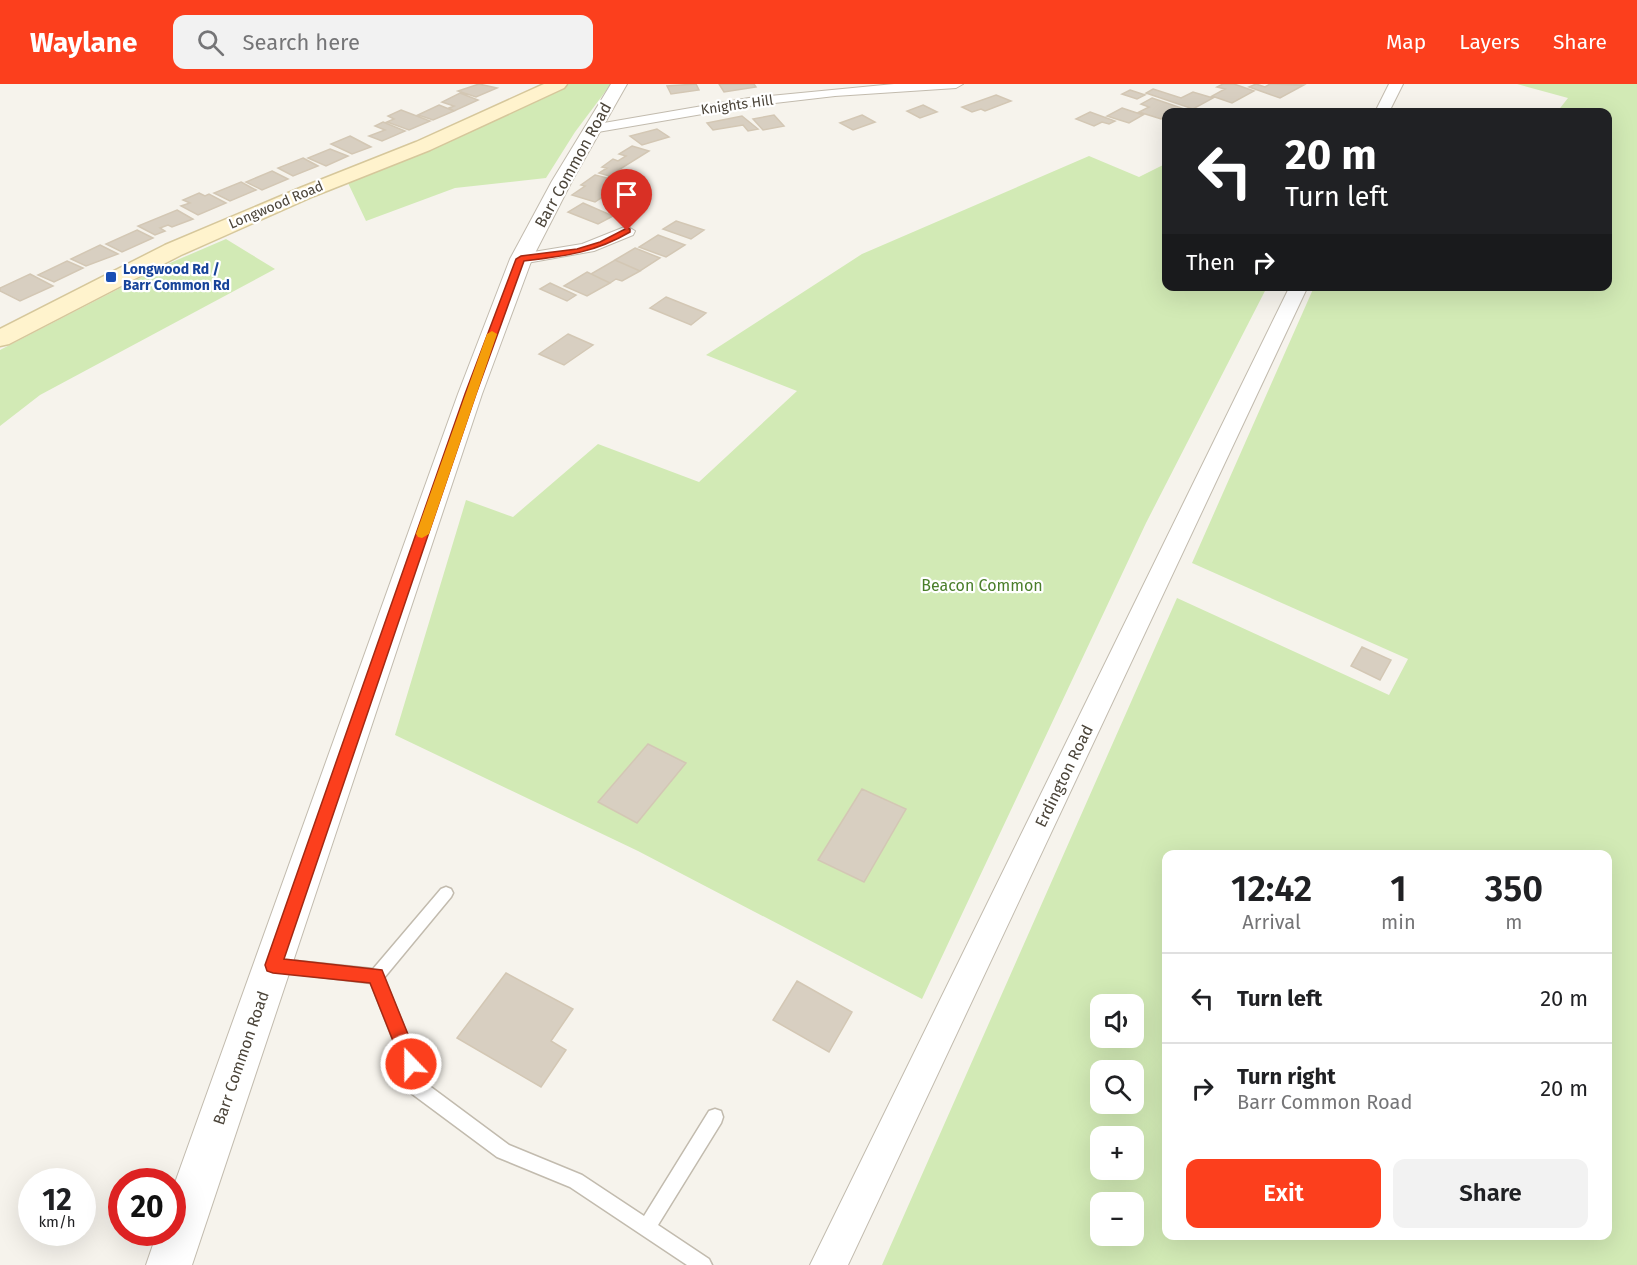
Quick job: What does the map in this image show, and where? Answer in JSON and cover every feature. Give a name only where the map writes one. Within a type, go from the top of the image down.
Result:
[{"type":"main road","name":"Longwood Road","points":[[0,339],[173,250],[307,192],[423,146],[558,84]]},
{"type":"street","name":"Barr Common Road","points":[[169,1265],[470,394],[521,259],[619,84]]},
{"type":"street","name":"Knights Hill","points":[[592,129],[749,102],[835,92],[956,84]]},
{"type":"street","points":[[1384,108],[1396,84]]},
{"type":"street","points":[[521,259],[578,252],[603,244],[627,231]]},
{"type":"street","name":"Erdington Road","points":[[829,1265],[1297,291]]},
{"type":"lane","points":[[376,976],[446,893]]},
{"type":"lane","points":[[273,965],[376,976]]},
{"type":"lane","points":[[376,976],[406,1070],[503,1150],[576,1181],[703,1265]]},
{"type":"lane","points":[[646,1228],[715,1117]]},
{"type":"green space","points":[[569,84],[611,84],[575,132],[546,178],[455,188],[366,221],[348,183],[421,152],[434,149],[436,145]]},
{"type":"green space","points":[[1517,84],[1637,84],[1637,1265],[882,1265],[1177,598],[1389,695],[1408,659],[1192,563],[1312,291],[1612,291],[1612,108],[1560,108],[1568,98]]},
{"type":"green space","name":"Beacon Common","points":[[1089,156],[1139,177],[1162,166],[1162,291],[1265,291],[1146,523],[922,999],[638,851],[395,735],[466,500],[513,517],[598,444],[699,482],[797,391],[706,355],[862,254]]},
{"type":"green space","points":[[226,239],[275,269],[40,395],[0,426],[0,350],[163,266]]},
{"type":"building","points":[[479,84],[497,88],[476,97],[458,91]]},
{"type":"building","points":[[696,84],[699,90],[671,94],[667,86]]},
{"type":"building","points":[[719,84],[754,84],[756,87],[724,92]]},
{"type":"building","points":[[1223,84],[1234,84],[1254,91],[1232,103],[1212,96],[1225,89],[1217,87]]},
{"type":"building","points":[[1256,84],[1265,87],[1270,84],[1304,85],[1280,98],[1249,87]]},
{"type":"building","points":[[1153,89],[1181,98],[1193,92],[1213,98],[1195,108],[1190,108],[1146,93]]},
{"type":"building","points":[[1130,90],[1145,95],[1137,99],[1122,94]]},
{"type":"building","points":[[460,93],[478,100],[454,111],[449,108],[454,106],[442,102]]},
{"type":"building","points":[[996,95],[1011,101],[985,111],[981,109],[972,112],[962,107]]},
{"type":"building","points":[[1152,98],[1181,108],[1162,108],[1161,119],[1139,112],[1149,107],[1141,104]]},
{"type":"building","points":[[439,105],[454,111],[433,120],[418,115]]},
{"type":"building","points":[[923,105],[937,112],[920,118],[907,111]]},
{"type":"building","points":[[1122,108],[1143,115],[1129,123],[1107,116]]},
{"type":"building","points":[[401,110],[430,121],[409,130],[387,122],[394,119],[388,116]]},
{"type":"building","points":[[1090,112],[1115,121],[1109,124],[1102,122],[1094,126],[1076,119]]},
{"type":"building","points":[[774,115],[784,126],[763,130],[753,119]]},
{"type":"building","points":[[862,115],[875,122],[853,130],[840,123]]},
{"type":"building","points":[[742,116],[758,129],[748,131],[743,125],[713,130],[707,123]]},
{"type":"building","points":[[383,122],[405,131],[382,141],[369,136],[385,130],[375,126]]},
{"type":"building","points":[[657,129],[669,137],[642,145],[630,136]]},
{"type":"building","points":[[350,136],[371,147],[352,154],[331,144]]},
{"type":"building","points":[[632,146],[649,151],[609,176],[599,173],[607,168],[602,167],[613,159],[618,161],[626,156],[619,154]]},
{"type":"building","points":[[330,149],[348,156],[326,166],[308,158]]},
{"type":"building","points":[[303,158],[318,166],[293,176],[278,168]]},
{"type":"building","points":[[272,171],[288,179],[262,190],[246,182]]},
{"type":"building","points":[[595,175],[637,186],[627,191],[619,186],[595,202],[572,195]]},
{"type":"building","points":[[241,182],[256,190],[230,201],[214,193]]},
{"type":"building","points":[[199,193],[205,196],[209,194],[226,203],[198,215],[181,206],[190,203],[183,200]]},
{"type":"building","points":[[583,203],[613,216],[598,224],[568,212]]},
{"type":"building","points":[[177,210],[193,219],[172,227],[168,225],[160,228],[165,231],[155,235],[138,226]]},
{"type":"building","points":[[676,221],[704,230],[691,239],[663,229]]},
{"type":"building","points":[[137,230],[153,238],[122,252],[106,244]]},
{"type":"building","points":[[658,235],[685,245],[666,257],[639,247]]},
{"type":"building","points":[[100,245],[118,254],[86,266],[71,259]]},
{"type":"building","points":[[635,248],[660,258],[640,271],[615,260]]},
{"type":"building","points":[[615,260],[640,271],[622,281],[616,279],[610,283],[591,274]]},
{"type":"building","points":[[67,261],[83,268],[54,282],[38,275]]},
{"type":"building","points":[[587,272],[610,283],[587,296],[564,286]]},
{"type":"building","points":[[30,274],[53,286],[20,301],[0,291],[0,288]]},
{"type":"building","points":[[550,283],[576,295],[567,301],[540,289]]},
{"type":"building","points":[[666,297],[706,313],[691,325],[650,308]]},
{"type":"building","points":[[568,334],[593,345],[564,365],[539,354]]},
{"type":"building","points":[[1362,647],[1391,660],[1380,680],[1351,666]]},
{"type":"building","points":[[648,744],[686,763],[637,823],[598,802]]},
{"type":"building","points":[[862,789],[906,809],[864,882],[818,860]]},
{"type":"building","points":[[506,973],[573,1009],[551,1041],[566,1050],[541,1087],[457,1038]]},
{"type":"building","points":[[797,981],[852,1012],[829,1052],[773,1020]]},
{"type":"slow traffic","points":[[422,534],[492,334]]},
{"type":"place","name":"Longwood Rd / Barr Common Rd","points":[[111,277]]},
{"type":"route","points":[[411,1064],[376,976],[273,965],[470,394],[521,259],[578,252],[603,244],[627,231]]}]
